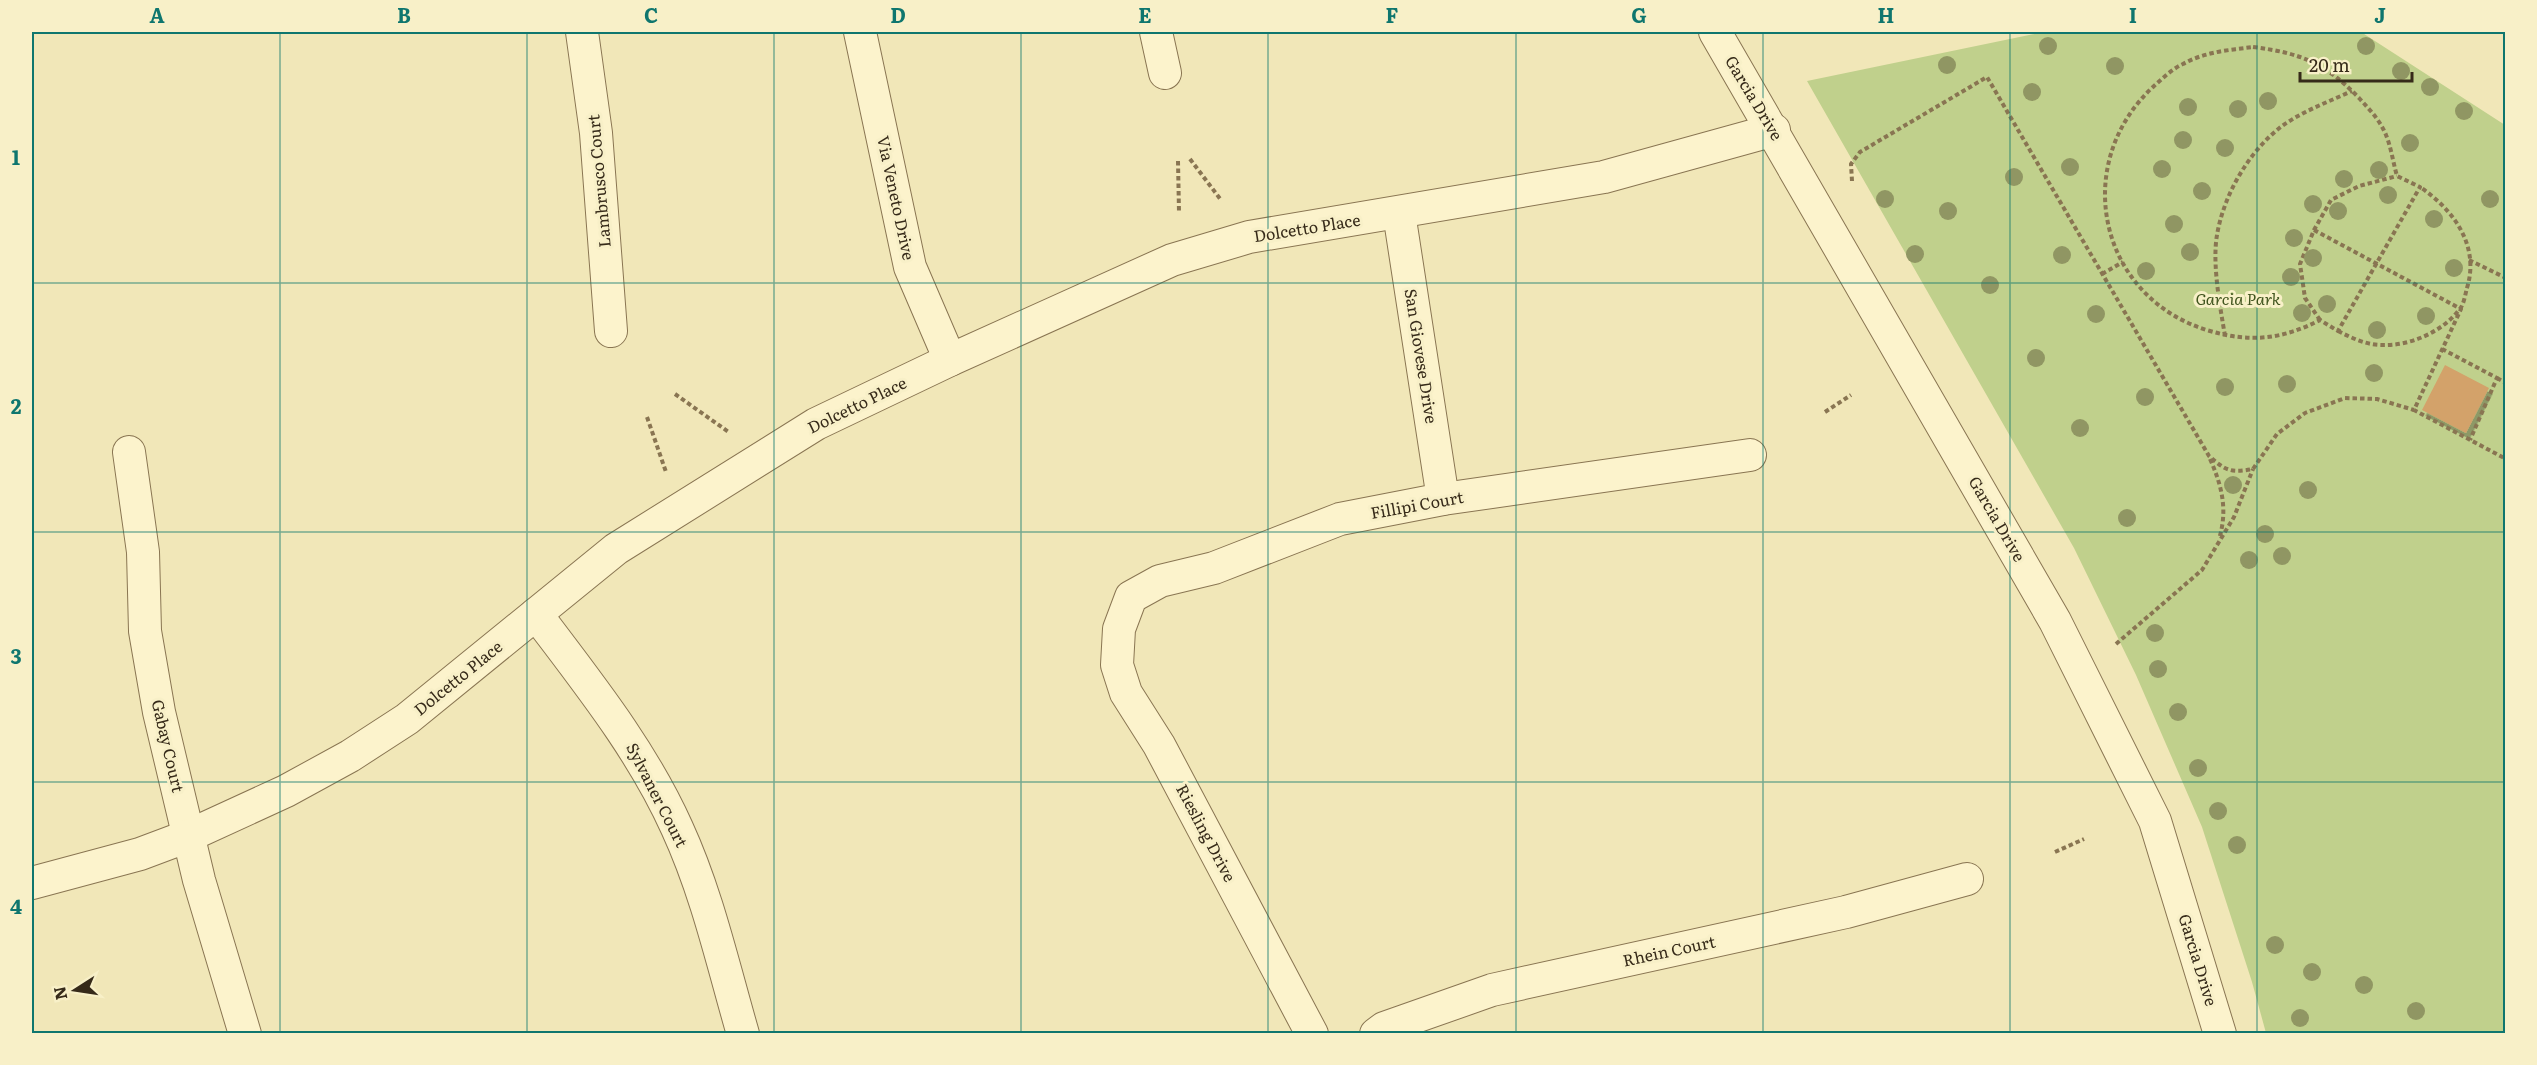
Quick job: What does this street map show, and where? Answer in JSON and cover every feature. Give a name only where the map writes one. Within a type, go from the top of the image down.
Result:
[{"type":"street","name":"Lambrusco Court","points":[[582,32],[596,132],[611,331]]},
{"type":"street","name":"Via Veneto Drive","points":[[860,32],[910,267],[950,360]]},
{"type":"street","points":[[1156,32],[1165,73]]},
{"type":"street","name":"Garcia Drive","points":[[1715,32],[1774,130],[2055,621],[2155,821],[2220,1034]]},
{"type":"street","name":"Dolcetto Place","points":[[32,883],[112,862],[188,836],[286,791],[350,756],[415,713],[615,549],[816,424],[950,360],[1172,260],[1248,237],[1604,177],[1774,130]]},
{"type":"street","name":"San Giovese Drive","points":[[1399,213],[1443,499]]},
{"type":"street","name":"Gabay Court","points":[[129,452],[140,523],[145,631],[151,669],[188,836],[245,1034]]},
{"type":"street","name":"Fillipi Court","points":[[1119,629],[1131,597],[1160,581],[1214,568],[1340,519],[1443,499],[1750,455]]},
{"type":"street","name":"Sylvaner Court","points":[[536,614],[623,730],[677,828],[702,896],[743,1034]]},
{"type":"street","name":"Riesling Drive","points":[[1119,629],[1117,665],[1126,693],[1159,745],[1312,1034]]},
{"type":"street","name":"Rhein Court","points":[[1376,1034],[1384,1028],[1492,990],[1846,912],[1967,879]]},
{"type":"path","points":[[2320,320],[2297,332],[2271,337],[2247,339],[2224,336],[2179,320],[2141,291],[2123,262],[2109,228],[2104,204],[2109,156],[2129,113],[2144,95],[2182,64],[2204,55],[2228,50],[2253,47],[2277,50],[2323,66],[2352,91],[2375,116],[2386,136],[2397,176]]},
{"type":"path","points":[[1852,181],[1851,164],[1860,152],[1987,77],[2209,456],[2221,483],[2224,499],[2224,524],[2216,546]]},
{"type":"path","points":[[2224,336],[2217,290],[2216,236],[2225,201],[2259,147],[2282,127],[2300,115],[2352,91]]},
{"type":"path","points":[[1190,159],[1221,200]]},
{"type":"path","points":[[1178,161],[1179,212]]},
{"type":"path","points":[[2414,410],[2461,309],[2469,283],[2469,260],[2458,223],[2441,201],[2397,176],[2359,186],[2331,200],[2314,230],[2300,264],[2304,298],[2320,320],[2357,341],[2382,346],[2413,340],[2436,332],[2461,309]]},
{"type":"path","points":[[2338,331],[2379,263],[2420,187]]},
{"type":"path","points":[[2314,230],[2461,309]]},
{"type":"path","points":[[2469,260],[2505,278]]},
{"type":"path","points":[[2102,274],[2123,262]]},
{"type":"path","points":[[2442,349],[2505,382]]},
{"type":"path","points":[[2470,440],[2497,378]]},
{"type":"path","points":[[675,394],[730,433]]},
{"type":"path","points":[[1825,411],[1851,395]]},
{"type":"path","points":[[2116,644],[2202,570],[2234,517],[2253,469],[2277,434],[2305,413],[2345,398],[2377,399],[2414,410],[2505,459]]},
{"type":"path","points":[[647,417],[666,472]]},
{"type":"path","points":[[2209,456],[2224,470],[2253,469]]},
{"type":"path","points":[[2055,852],[2084,839]]},
{"type":"green space","name":"Garcia Park","points":[[2044,32],[2361,32],[2505,125],[2505,1033],[2266,1033],[2202,827],[2136,675],[2074,548],[1807,81]]},
{"type":"building","points":[[2445,365],[2489,388],[2466,433],[2422,410]]}]
